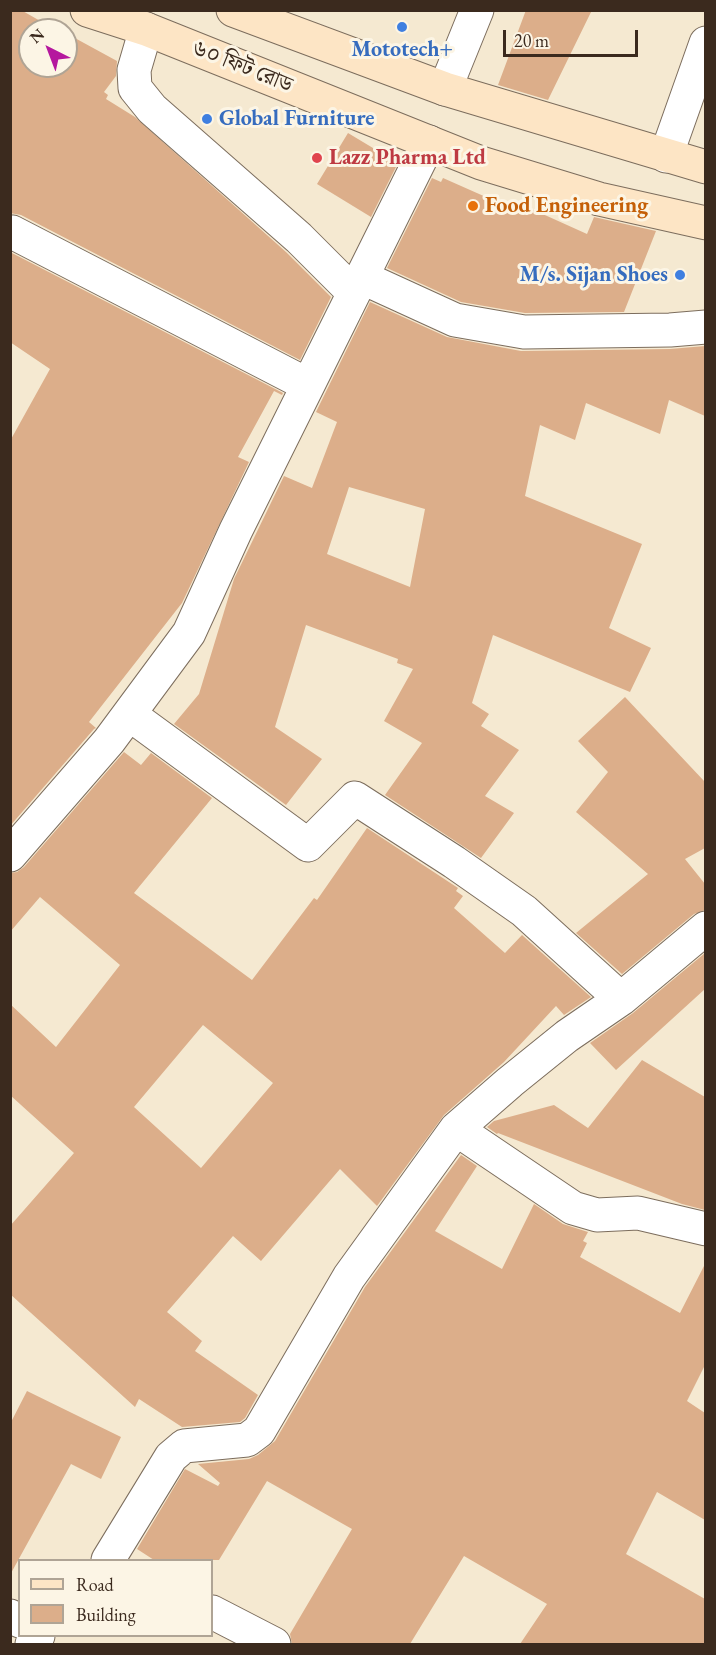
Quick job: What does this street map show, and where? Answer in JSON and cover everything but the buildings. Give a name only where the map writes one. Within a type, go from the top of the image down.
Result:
[{"type":"street","points":[[233,10],[445,89],[705,166]]},
{"type":"street","points":[[445,89],[477,10]]},
{"type":"street","name":"৬০ ফিট রোড","points":[[89,11],[146,29],[481,163],[599,200],[705,223]]},
{"type":"street","points":[[146,29],[134,70],[135,88],[152,108],[200,153],[357,285],[455,320],[524,332],[705,327]]},
{"type":"street","points":[[666,156],[705,43]]},
{"type":"street","points":[[10,855],[109,741],[189,633],[236,530],[429,142]]},
{"type":"street","points":[[12,232],[308,385]]},
{"type":"street","points":[[129,714],[308,845],[355,798],[454,862],[524,911],[621,999]]},
{"type":"street","points":[[109,1559],[171,1457],[184,1446],[247,1440],[259,1431],[349,1277],[456,1129],[510,1082],[567,1036],[621,999],[705,928]]},
{"type":"street","points":[[456,1129],[573,1208],[597,1215],[638,1214],[705,1229]]},
{"type":"street","points":[[213,1613],[274,1644]]},
{"type":"place","name":"Mototech+","points":[[402,27]]},
{"type":"place","name":"Global Furniture","points":[[207,119]]},
{"type":"place","name":"Lazz Pharma Ltd","points":[[317,158]]},
{"type":"place","name":"Food Engineering","points":[[473,206]]},
{"type":"place","name":"M/s. Sijan Shoes","points":[[680,275]]}]
